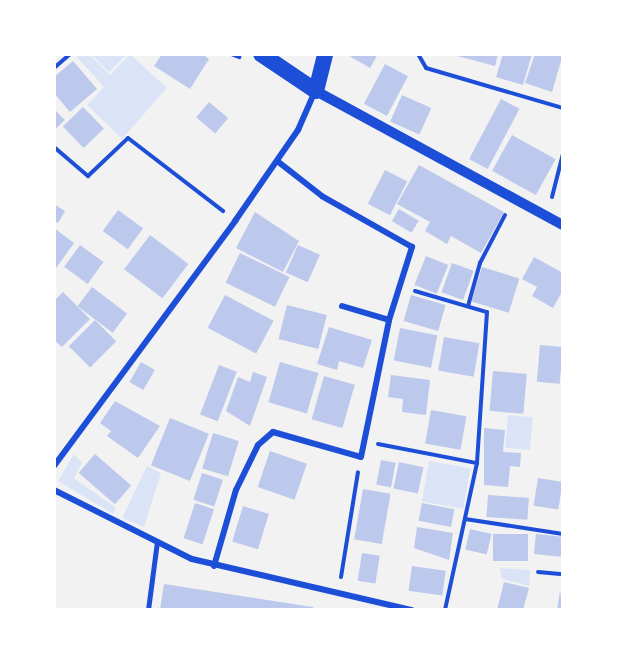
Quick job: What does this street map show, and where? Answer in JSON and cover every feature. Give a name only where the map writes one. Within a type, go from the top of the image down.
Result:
[{"type":"highway","points":[[261,54],[316,91],[325,54]]},
{"type":"street","points":[[54,466],[236,221],[277,162],[316,91],[560,223]]},
{"type":"street","points":[[214,566],[236,490],[258,445],[273,432],[361,457],[389,320],[412,247],[322,196],[277,162]]},
{"type":"street","points":[[342,306],[389,320]]},
{"type":"street","points":[[54,490],[157,542],[214,566],[412,610]]},
{"type":"lane","points":[[148,610],[157,542]]},
{"type":"path","points":[[54,68],[70,54]]},
{"type":"path","points":[[231,54],[238,59],[242,54]]},
{"type":"path","points":[[418,54],[426,68],[563,108]]},
{"type":"path","points":[[54,147],[88,176],[128,138],[236,221]]},
{"type":"path","points":[[560,223],[551,194],[563,154]]},
{"type":"path","points":[[468,306],[480,263],[514,198]]},
{"type":"path","points":[[400,286],[487,312],[477,464],[445,610]]},
{"type":"path","points":[[365,442],[477,464]]},
{"type":"path","points":[[338,594],[361,457]]},
{"type":"path","points":[[465,519],[563,534]]},
{"type":"path","points":[[538,572],[563,574]]},
{"type":"shaded area","points":[[89,54],[110,75],[130,54],[167,88],[122,139],[87,105],[104,87],[76,56]]},
{"type":"shaded area","points":[[91,54],[127,54],[109,72]]},
{"type":"shaded area","points":[[508,415],[533,417],[530,450],[505,448]]},
{"type":"shaded area","points":[[74,454],[82,463],[74,478],[116,508],[113,514],[58,481]]},
{"type":"shaded area","points":[[429,461],[470,468],[463,509],[422,501]]},
{"type":"shaded area","points":[[147,466],[161,473],[144,527],[122,518]]},
{"type":"shaded area","points":[[500,568],[530,570],[529,586],[502,579]]},
{"type":"building","points":[[162,54],[202,54],[209,59],[190,89],[154,66]]},
{"type":"building","points":[[346,54],[378,54],[370,68]]},
{"type":"building","points":[[450,54],[498,54],[495,66]]},
{"type":"building","points":[[503,54],[532,54],[523,85],[496,77]]},
{"type":"building","points":[[535,54],[563,54],[552,92],[525,83]]},
{"type":"building","points":[[73,61],[97,89],[70,112],[54,93],[54,77]]},
{"type":"building","points":[[385,64],[408,76],[387,116],[364,104]]},
{"type":"building","points":[[402,95],[431,108],[419,135],[390,121]]},
{"type":"building","points":[[501,99],[520,109],[488,169],[469,159]]},
{"type":"building","points":[[209,102],[228,118],[215,133],[196,117]]},
{"type":"building","points":[[83,107],[104,129],[84,148],[63,126]]},
{"type":"building","points":[[54,109],[65,120],[54,130]]},
{"type":"building","points":[[512,135],[556,159],[536,195],[492,171]]},
{"type":"building","points":[[419,165],[504,212],[481,253],[451,236],[447,244],[425,231],[430,222],[397,204]]},
{"type":"building","points":[[385,170],[407,181],[390,215],[368,204]]},
{"type":"building","points":[[54,204],[65,211],[58,223],[54,221]]},
{"type":"building","points":[[399,209],[419,221],[412,233],[392,221]]},
{"type":"building","points":[[118,210],[143,228],[128,249],[103,231]]},
{"type":"building","points":[[255,212],[299,241],[283,272],[236,248]]},
{"type":"building","points":[[54,228],[74,243],[54,271]]},
{"type":"building","points":[[150,235],[188,264],[162,298],[124,269]]},
{"type":"building","points":[[80,245],[103,262],[88,284],[64,267]]},
{"type":"building","points":[[298,245],[320,255],[308,282],[286,272]]},
{"type":"building","points":[[240,253],[289,277],[275,307],[226,283]]},
{"type":"building","points":[[426,256],[448,265],[437,294],[414,285]]},
{"type":"building","points":[[534,257],[563,273],[563,290],[553,308],[532,296],[537,287],[522,279]]},
{"type":"building","points":[[452,263],[474,271],[463,300],[441,292]]},
{"type":"building","points":[[482,267],[519,278],[509,313],[471,301]]},
{"type":"building","points":[[92,287],[127,313],[113,333],[78,306]]},
{"type":"building","points":[[63,292],[90,319],[62,347],[54,340],[54,301]]},
{"type":"building","points":[[225,295],[274,321],[256,353],[208,328]]},
{"type":"building","points":[[411,295],[446,305],[438,331],[404,321]]},
{"type":"building","points":[[287,305],[327,315],[318,349],[279,339]]},
{"type":"building","points":[[95,320],[116,341],[90,367],[69,346]]},
{"type":"building","points":[[329,327],[372,340],[363,368],[339,361],[337,370],[317,364]]},
{"type":"building","points":[[400,328],[437,335],[431,368],[394,360]]},
{"type":"building","points":[[444,337],[479,343],[474,377],[438,370]]},
{"type":"building","points":[[540,345],[563,347],[560,384],[537,382]]},
{"type":"building","points":[[141,362],[155,370],[143,390],[130,382]]},
{"type":"building","points":[[280,362],[318,373],[307,413],[268,402]]},
{"type":"building","points":[[219,365],[237,372],[218,421],[200,414]]},
{"type":"building","points":[[493,371],[527,374],[523,414],[490,411]]},
{"type":"building","points":[[253,372],[267,377],[250,426],[226,411],[238,377],[250,382]]},
{"type":"building","points":[[391,375],[430,380],[426,415],[402,412],[403,399],[388,397]]},
{"type":"building","points":[[324,376],[355,385],[342,428],[312,419]]},
{"type":"building","points":[[115,401],[160,426],[138,458],[107,436],[111,431],[100,423]]},
{"type":"building","points":[[431,410],[466,416],[461,450],[425,443]]},
{"type":"building","points":[[170,418],[209,434],[190,481],[151,465]]},
{"type":"building","points":[[484,428],[505,430],[503,452],[521,453],[520,467],[510,466],[508,487],[484,485]]},
{"type":"building","points":[[213,433],[239,441],[228,476],[202,468]]},
{"type":"building","points":[[270,451],[307,464],[295,500],[258,487]]},
{"type":"building","points":[[95,454],[131,485],[115,504],[79,473]]},
{"type":"building","points":[[381,460],[396,463],[391,487],[376,485]]},
{"type":"building","points":[[399,462],[423,467],[418,494],[393,488]]},
{"type":"building","points":[[202,473],[223,480],[214,506],[193,500]]},
{"type":"building","points":[[538,478],[563,482],[558,510],[534,506]]},
{"type":"building","points":[[363,489],[391,494],[382,544],[354,539]]},
{"type":"building","points":[[488,495],[529,498],[527,520],[486,517]]},
{"type":"building","points":[[195,503],[214,509],[203,544],[184,538]]},
{"type":"building","points":[[422,503],[454,509],[451,527],[419,521]]},
{"type":"building","points":[[243,506],[269,514],[258,549],[232,541]]},
{"type":"building","points":[[417,527],[453,533],[449,560],[414,548]]},
{"type":"building","points":[[470,529],[491,534],[487,554],[465,549]]},
{"type":"building","points":[[493,534],[528,534],[528,561],[493,561]]},
{"type":"building","points":[[536,534],[563,537],[561,557],[534,554]]},
{"type":"building","points":[[362,553],[380,556],[375,583],[358,581]]},
{"type":"building","points":[[412,566],[446,571],[442,595],[409,591]]},
{"type":"building","points":[[504,582],[529,588],[523,610],[497,610]]},
{"type":"building","points":[[164,584],[313,607],[313,610],[160,610]]},
{"type":"building","points":[[560,591],[563,610],[557,610]]}]
